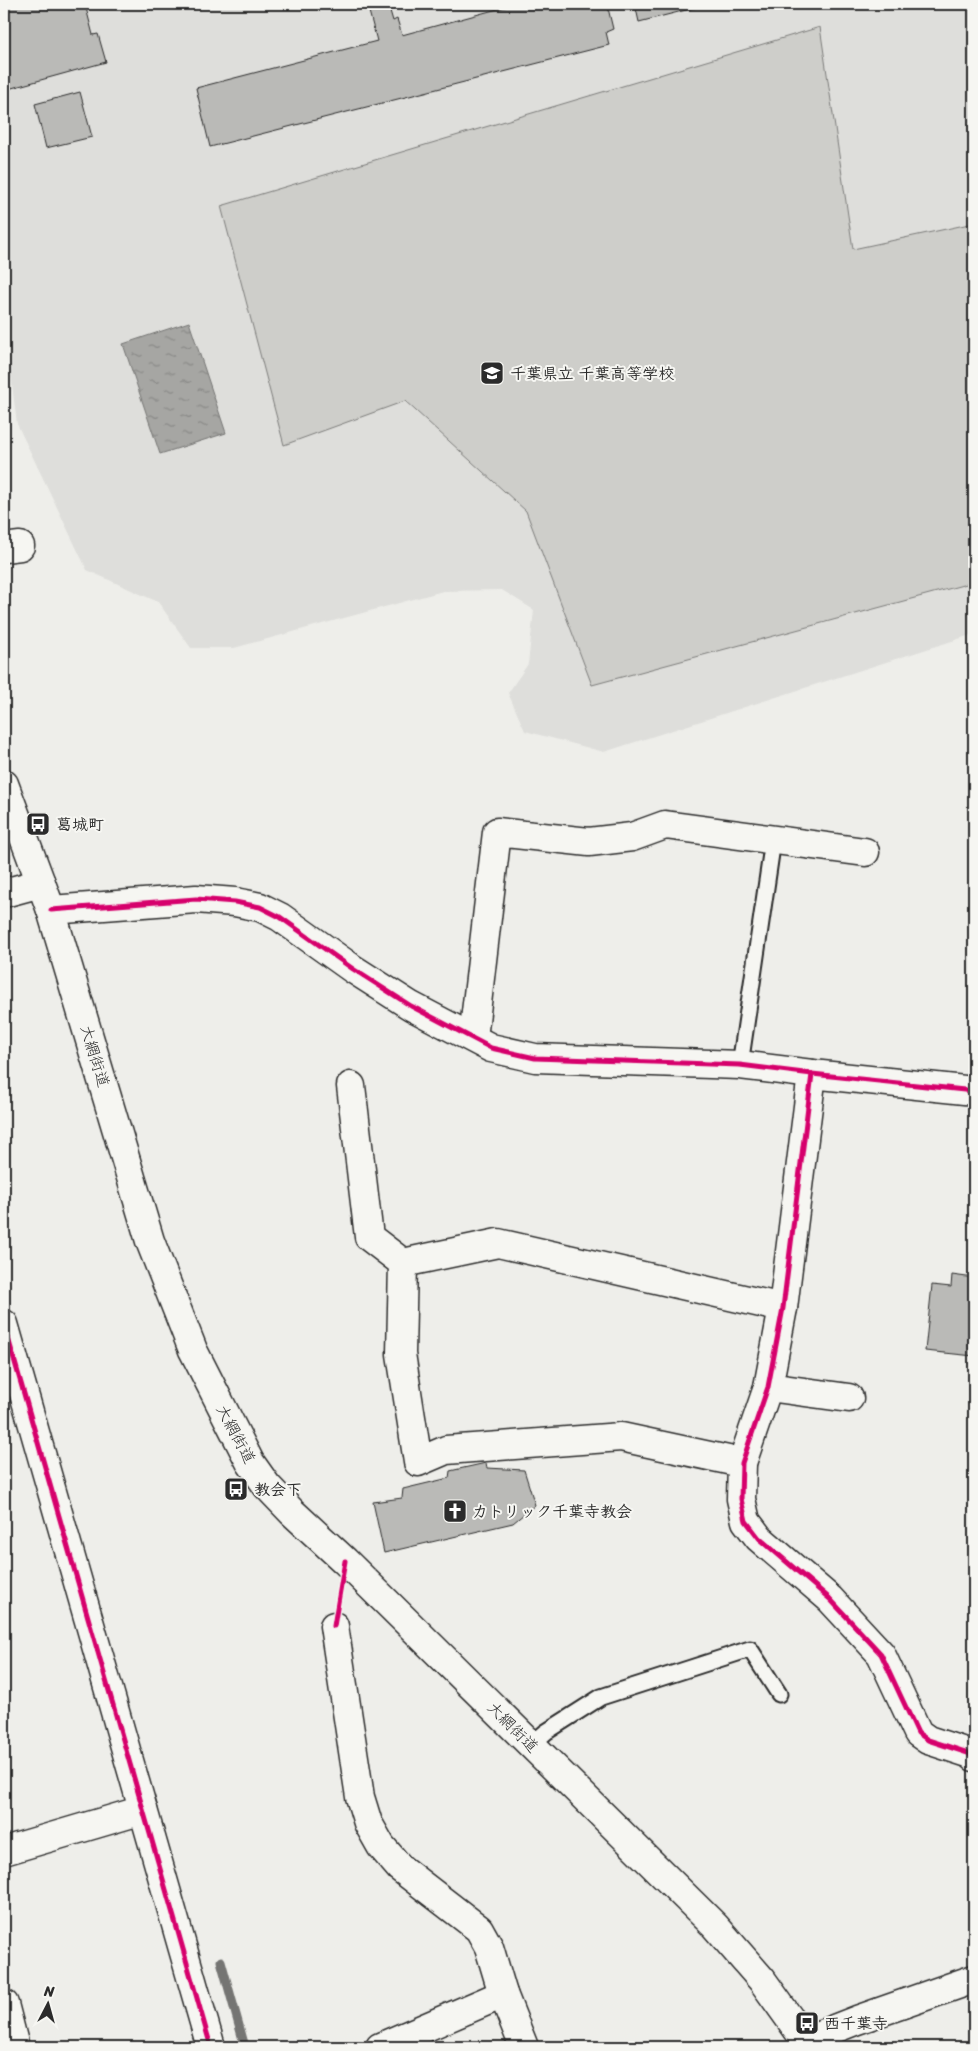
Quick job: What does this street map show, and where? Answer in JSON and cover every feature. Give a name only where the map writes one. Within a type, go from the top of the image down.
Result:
[{"type":"street","name":"大網街道","points":[[4,784],[50,910],[150,1241],[194,1350],[250,1462],[268,1486],[292,1512],[345,1561],[715,1926],[762,1980],[802,2045]]},
{"type":"street","points":[[474,1038],[497,832],[589,842],[632,837],[665,825],[865,852]]},
{"type":"street","points":[[4,893],[41,883]]},
{"type":"street","points":[[50,910],[196,898],[260,907],[280,917],[353,969],[411,1006],[492,1048],[535,1058],[740,1065],[974,1091]]},
{"type":"street","points":[[812,1074],[783,1308],[768,1388],[742,1464],[741,1499],[746,1521],[759,1538],[830,1599],[881,1654],[918,1733],[928,1740],[971,1754],[974,1757]]},
{"type":"street","points":[[351,1086],[369,1237],[403,1263],[498,1243],[783,1308]]},
{"type":"street","points":[[403,1263],[401,1354],[418,1462],[446,1450],[621,1437],[742,1464]]},
{"type":"street","points":[[4,1324],[211,2047]]},
{"type":"street","points":[[768,1388],[849,1398]]},
{"type":"street","points":[[334,1626],[360,1797],[368,1823],[382,1846],[400,1868],[479,1929],[489,1948],[503,1994],[524,2047]]},
{"type":"street","points":[[4,1851],[143,1810]]},
{"type":"street","points":[[802,2045],[857,2020],[974,1979]]},
{"type":"street","points":[[380,2047],[503,1994]]},
{"type":"street","points":[[4,2004],[15,2047]]},
{"type":"lane","points":[[740,1065],[773,840]]},
{"type":"lane","points":[[531,1745],[546,1732],[601,1697],[750,1650],[778,1694]]},
{"type":"shaded area","name":"千葉県立 千葉高等学校","points":[[4,4],[974,4],[974,634],[604,752],[525,731],[508,693],[528,664],[534,610],[502,590],[443,591],[234,648],[191,648],[158,602],[87,570],[17,424],[4,321]]},
{"type":"shaded area","points":[[820,27],[853,249],[974,223],[974,582],[592,685],[526,511],[405,401],[284,445],[221,206]]},
{"type":"water","points":[[189,322],[226,433],[160,454],[123,344]]},
{"type":"building","points":[[4,4],[85,4],[93,35],[98,34],[106,62],[8,89],[4,73]]},
{"type":"building","points":[[367,4],[388,4],[393,21],[397,19],[402,35],[516,4],[607,4],[613,29],[606,32],[609,45],[210,147],[196,88],[377,41]]},
{"type":"building","points":[[635,4],[710,4],[639,22]]},
{"type":"building","points":[[80,92],[92,137],[46,148],[35,104]]},
{"type":"building","points":[[952,1275],[974,1278],[974,1356],[925,1351],[932,1285],[951,1287]]},
{"type":"building","points":[[486,1463],[487,1468],[524,1470],[535,1505],[513,1523],[384,1553],[373,1502],[402,1498],[403,1489],[449,1478],[450,1471]]},
{"type":"waterway","points":[[221,1961],[245,2047]]},
{"type":"cycle path","points":[[51,910],[196,899],[235,902],[260,907],[280,917],[353,969],[411,1006],[491,1048],[535,1058],[740,1065],[974,1091]]},
{"type":"cycle path","points":[[812,1074],[783,1308],[768,1387],[742,1463],[741,1499],[746,1521],[759,1538],[830,1599],[881,1654],[918,1733],[928,1740],[971,1754],[974,1757]]},
{"type":"cycle path","points":[[4,1324],[211,2047]]},
{"type":"cycle path","points":[[334,1626],[345,1561]]},
{"type":"place","name":"千葉県立 千葉高等学校","points":[[492,373]]},
{"type":"place","name":"葛城町","points":[[38,824]]},
{"type":"place","name":"教会下","points":[[236,1489]]},
{"type":"place","name":"カトリック千葉寺教会","points":[[455,1511]]},
{"type":"place","name":"西千葉寺","points":[[807,2023]]}]
